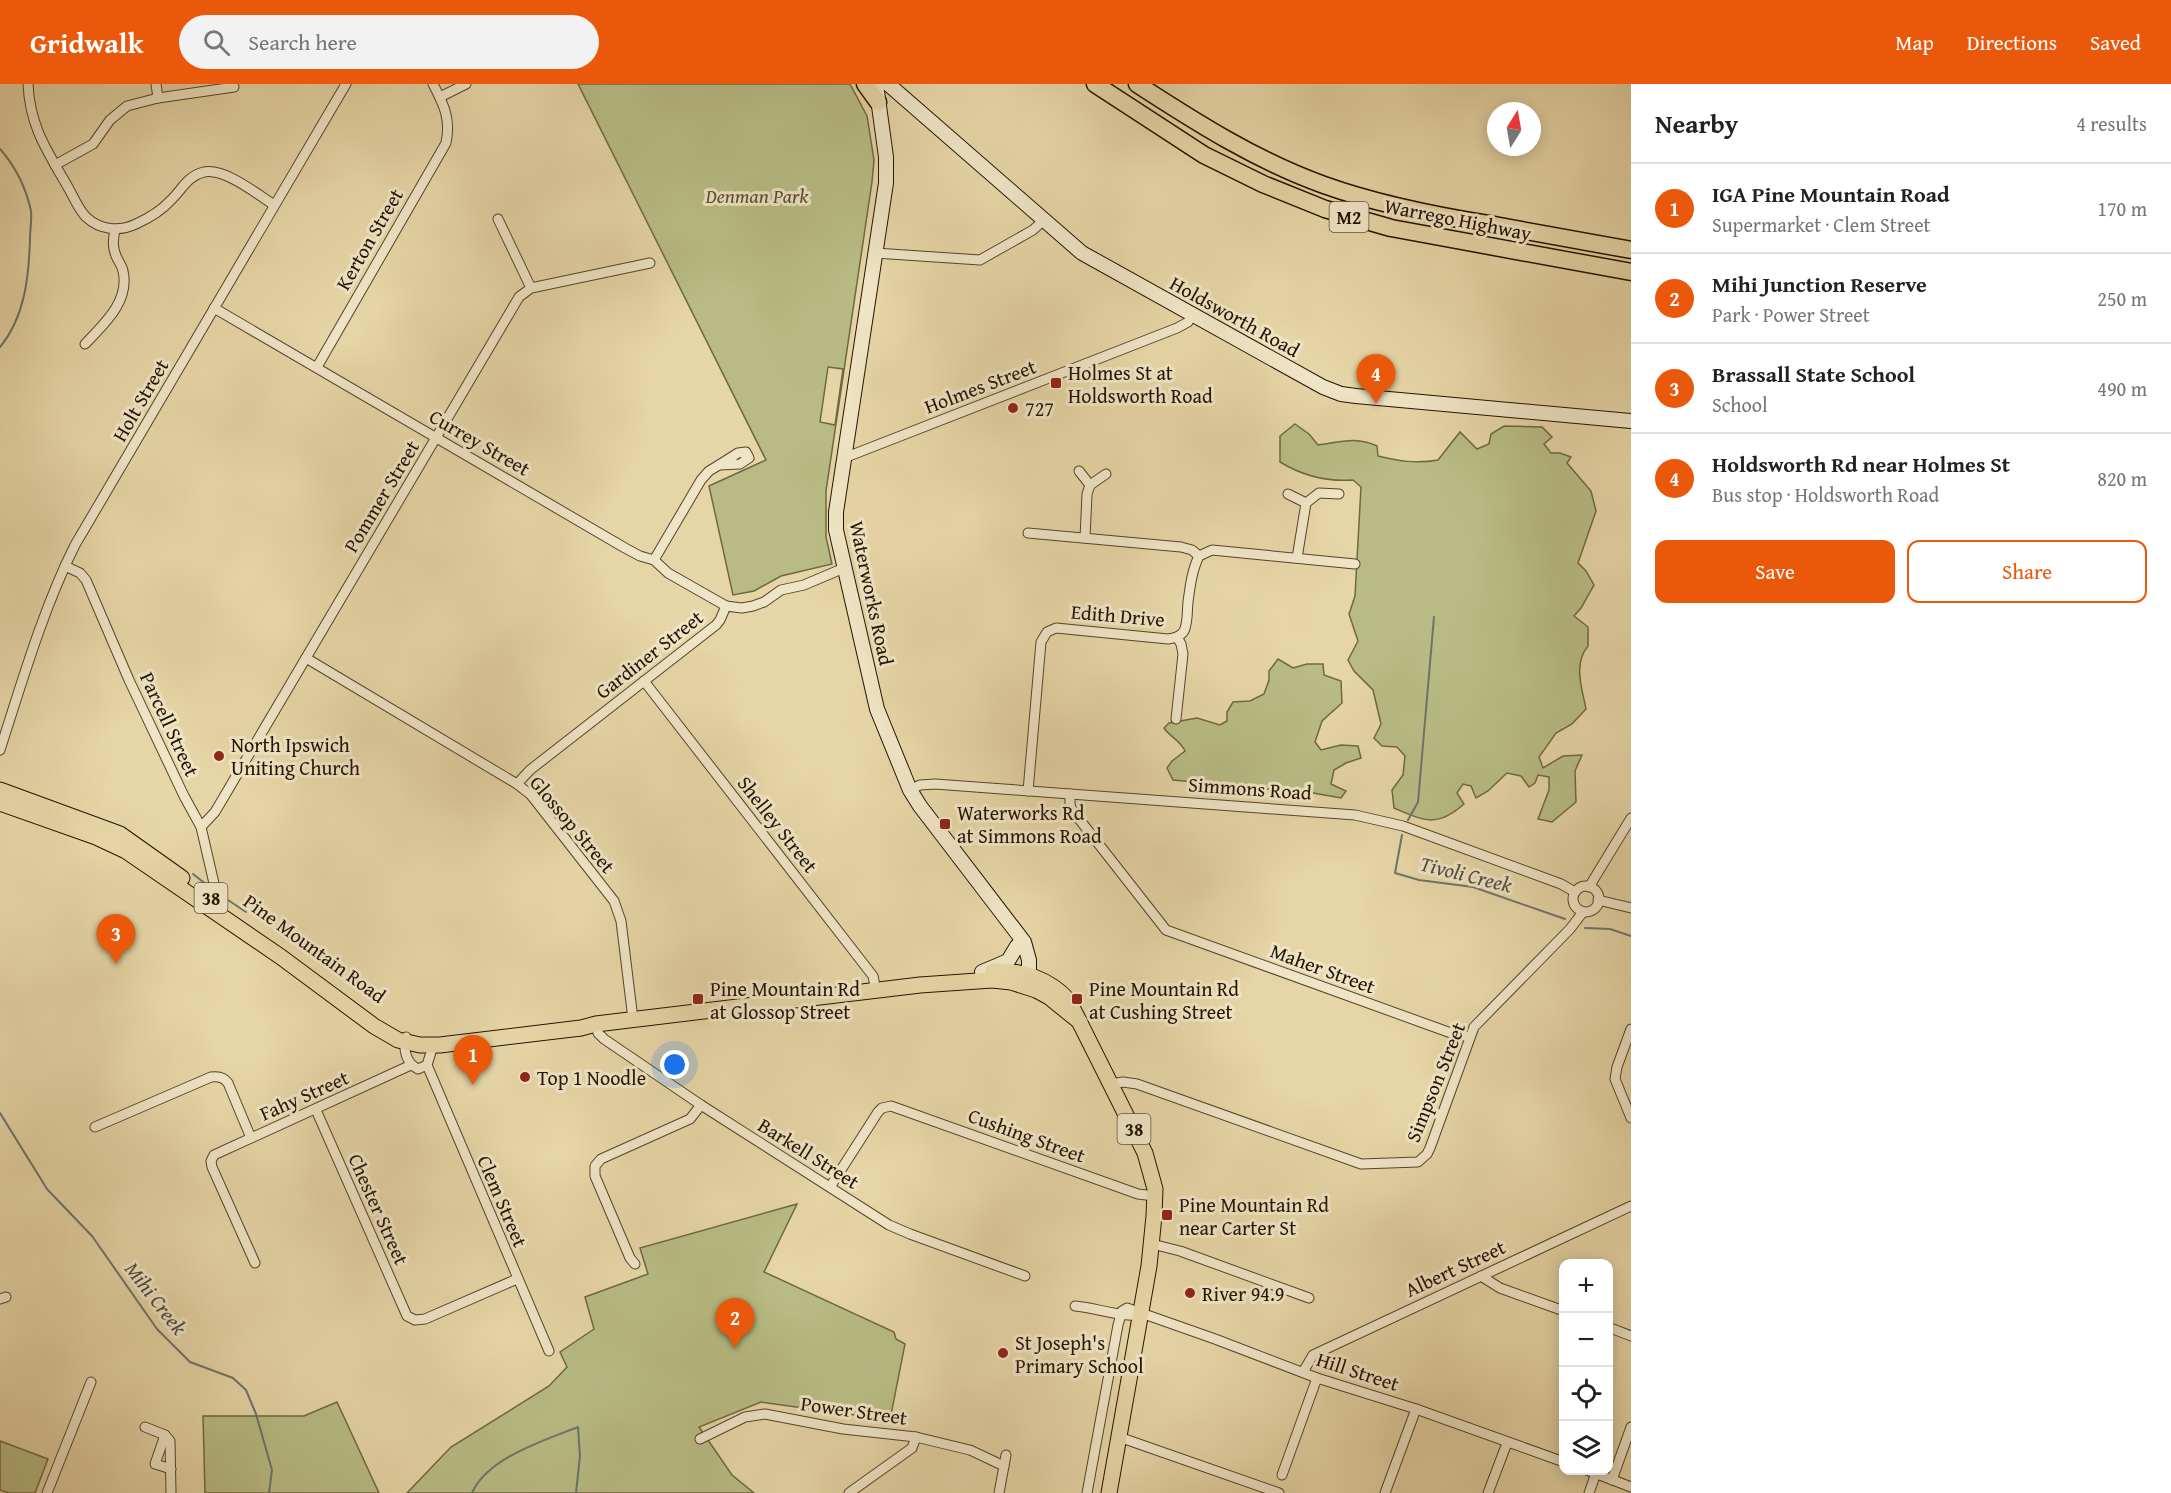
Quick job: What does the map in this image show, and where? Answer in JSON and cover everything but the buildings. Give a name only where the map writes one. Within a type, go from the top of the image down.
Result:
[{"type":"highway","points":[[865,84],[878,102]]},
{"type":"highway","name":"Warrego Highway","points":[[1095,84],[1204,155],[1263,184],[1325,209],[1390,228],[1631,272]]},
{"type":"highway","name":"Warrego Highway","points":[[1137,84],[1205,128],[1251,154],[1322,185],[1371,201],[1430,214],[1631,250]]},
{"type":"highway","points":[[1154,84],[1198,115],[1205,128]]},
{"type":"main road","name":"Waterworks Road","points":[[876,84],[887,168],[835,518],[844,568],[877,708],[910,790],[1027,946],[1030,963],[1022,979]]},
{"type":"main road","name":"Holdsworth Road","points":[[888,84],[1088,257],[1323,387],[1341,394],[1631,421]]},
{"type":"main road","points":[[878,102],[890,95],[899,94]]},
{"type":"main road","name":"Pine Mountain Road","points":[[0,790],[120,834],[210,903],[378,1021],[406,1039],[431,1050],[633,1019],[920,985],[1022,979]]},
{"type":"main road","name":"Pine Mountain Road","points":[[0,803],[111,843],[210,903]]},
{"type":"main road","name":"Waterworks Road","points":[[1014,928],[1022,979]]},
{"type":"main road","points":[[982,972],[1008,961],[1017,946]]},
{"type":"main road","name":"Pine Mountain Road","points":[[920,985],[982,972],[1022,979],[1049,997],[1080,1022],[1145,1153],[1152,1173],[1155,1196],[1152,1244],[1109,1493]]},
{"type":"street","points":[[28,84],[31,114],[38,134],[85,216],[99,226],[114,230],[134,225],[155,214],[171,200],[186,180],[206,172],[228,176],[274,205]]},
{"type":"street","points":[[156,84],[158,98]]},
{"type":"street","name":"Holt Street","points":[[0,750],[33,649],[75,545],[345,84]]},
{"type":"street","points":[[433,84],[440,97],[466,84]]},
{"type":"street","points":[[55,165],[93,144],[110,120],[127,106],[158,98],[234,87]]},
{"type":"street","name":"Kerton Street","points":[[317,367],[446,143],[449,128],[440,97]]},
{"type":"street","points":[[498,219],[531,288],[650,263]]},
{"type":"street","points":[[875,253],[980,260],[1033,230],[1044,220]]},
{"type":"street","points":[[85,344],[120,303],[124,284],[123,269],[113,244],[114,230]]},
{"type":"street","name":"Pommer Street","points":[[201,827],[215,812],[519,297],[531,288]]},
{"type":"street","name":"Currey Street","points":[[214,308],[625,548],[654,560],[668,573],[726,606]]},
{"type":"street","name":"Holmes Street","points":[[844,458],[1178,328],[1188,322],[1192,315]]},
{"type":"street","points":[[654,560],[700,480],[719,465]]},
{"type":"street","points":[[1079,471],[1090,484]]},
{"type":"street","points":[[1085,538],[1087,494],[1090,484],[1106,474]]},
{"type":"street","points":[[1297,558],[1306,503],[1319,493],[1339,494]]},
{"type":"street","points":[[1288,494],[1306,503]]},
{"type":"street","points":[[1028,532],[1181,547],[1192,550],[1199,556],[1212,550],[1355,564]]},
{"type":"street","name":"Edith Drive","points":[[1028,791],[1041,642],[1047,632],[1056,628],[1168,639],[1177,637],[1183,633],[1186,626],[1190,590],[1199,556]]},
{"type":"street","name":"Parcell Street","points":[[65,566],[80,573],[86,580],[129,681],[201,827],[216,892],[210,903]]},
{"type":"street","name":"Gardiner Street","points":[[517,784],[530,770],[716,625],[722,618],[726,606],[742,608],[753,606],[764,602],[782,590],[804,585],[844,568]]},
{"type":"street","points":[[1176,718],[1183,654],[1177,637]]},
{"type":"street","name":"Glossop Street","points":[[306,658],[517,784],[531,795],[614,901],[621,921],[633,1019]]},
{"type":"street","name":"Shelley Street","points":[[644,681],[873,976],[876,991]]},
{"type":"street","name":"Simmons Road","points":[[910,790],[929,784],[1329,812],[1377,819],[1478,853],[1575,892]]},
{"type":"street","name":"Maher Street","points":[[1071,794],[1072,810],[1166,930],[1451,1033],[1468,1037]]},
{"type":"street","points":[[1589,887],[1631,818]]},
{"type":"street","points":[[1582,887],[1589,887],[1596,892],[1598,900],[1591,911],[1580,915],[1574,904],[1575,892],[1582,887]]},
{"type":"street","points":[[1598,900],[1631,908]]},
{"type":"street","name":"Simpson Street","points":[[1111,1084],[1123,1082],[1137,1084],[1361,1164],[1409,1164],[1423,1159],[1430,1148],[1468,1037],[1474,1027],[1570,929],[1580,915]]},
{"type":"street","name":"Barkell Street","points":[[596,1024],[598,1033],[604,1039],[700,1105],[899,1230],[1025,1276]]},
{"type":"street","points":[[1631,1029],[1615,1079],[1631,1118]]},
{"type":"street","points":[[406,1039],[405,1053],[411,1065],[418,1069],[431,1050]]},
{"type":"street","name":"Clem Street","points":[[431,1050],[517,1280],[549,1351]]},
{"type":"street","name":"Fahy Street","points":[[255,1263],[212,1167],[212,1158],[220,1151],[316,1110],[411,1065]]},
{"type":"street","points":[[95,1127],[211,1077],[221,1077],[228,1083],[251,1138]]},
{"type":"street","points":[[634,1264],[595,1176],[595,1166],[601,1159],[690,1119],[700,1105]]},
{"type":"street","name":"Cushing Street","points":[[830,1187],[878,1112],[887,1107],[896,1107],[1136,1193],[1155,1196]]},
{"type":"street","name":"Chester Street","points":[[316,1110],[404,1312],[412,1319],[425,1319],[517,1280]]},
{"type":"street","name":"Albert Street","points":[[1303,1372],[1313,1355],[1631,1206]]},
{"type":"street","points":[[1152,1244],[1180,1251],[1309,1298]]},
{"type":"street","points":[[1481,1276],[1500,1288],[1559,1310]]},
{"type":"street","points":[[1087,1493],[1121,1313],[1127,1303],[1144,1293]]},
{"type":"street","points":[[1076,1306],[1121,1313]]},
{"type":"street","points":[[1121,1313],[1124,1309],[1132,1308],[1141,1314]]},
{"type":"street","name":"Hill Street","points":[[1141,1314],[1317,1378],[1416,1409],[1559,1461]]},
{"type":"street","points":[[1613,1330],[1631,1336]]},
{"type":"street","points":[[1282,1475],[1317,1378]]},
{"type":"street","points":[[47,1493],[91,1382]]},
{"type":"street","points":[[1385,1493],[1416,1409]]},
{"type":"street","name":"Power Street","points":[[700,1439],[745,1417],[765,1414],[843,1429],[916,1437],[970,1450],[1004,1466]]},
{"type":"street","points":[[145,1427],[165,1435],[170,1443],[171,1493]]},
{"type":"street","points":[[1612,1479],[1631,1427]]},
{"type":"street","points":[[165,1435],[155,1464],[171,1469]]},
{"type":"street","points":[[849,1493],[912,1448],[916,1437]]},
{"type":"street","points":[[1119,1437],[1279,1493]]},
{"type":"street","points":[[1488,1493],[1507,1443]]},
{"type":"street","points":[[999,1493],[1006,1455]]},
{"type":"street","points":[[1588,1493],[1591,1475]]},
{"type":"street","points":[[1600,1475],[1631,1487]]},
{"type":"green space","name":"Denman Park","points":[[578,84],[850,84],[867,116],[874,160],[872,182],[826,491],[826,537],[832,564],[781,576],[754,591],[733,595],[709,486],[766,460]],"holes":[[[828,367],[843,369],[835,425],[820,422]]]},
{"type":"green space","points":[[1295,424],[1309,434],[1318,445],[1362,441],[1377,446],[1378,456],[1415,462],[1438,460],[1460,432],[1477,449],[1489,444],[1491,434],[1504,426],[1542,427],[1552,437],[1544,444],[1551,453],[1571,457],[1567,463],[1591,491],[1596,511],[1578,563],[1594,585],[1574,616],[1588,627],[1588,646],[1583,653],[1580,668],[1586,709],[1572,724],[1556,733],[1539,757],[1543,768],[1563,756],[1582,755],[1575,771],[1576,802],[1552,822],[1538,819],[1549,790],[1549,777],[1538,775],[1535,783],[1529,787],[1521,776],[1507,773],[1488,791],[1476,798],[1471,786],[1463,784],[1457,793],[1464,804],[1446,817],[1438,819],[1422,819],[1394,808],[1392,790],[1403,775],[1405,756],[1397,747],[1382,746],[1374,738],[1381,724],[1373,690],[1354,671],[1348,660],[1358,641],[1349,614],[1355,596],[1361,487],[1353,480],[1315,477],[1280,462],[1280,436]]},
{"type":"green space","points":[[1278,659],[1293,668],[1307,664],[1323,664],[1324,675],[1341,681],[1342,703],[1322,721],[1315,742],[1321,750],[1341,745],[1358,746],[1361,758],[1334,770],[1331,784],[1346,791],[1341,798],[1313,793],[1173,780],[1167,768],[1185,751],[1164,728],[1169,723],[1197,718],[1220,725],[1227,721],[1227,712],[1233,702],[1250,701],[1264,694],[1269,680],[1269,671]]},
{"type":"green space","points":[[797,1204],[764,1272],[894,1332],[896,1339],[905,1344],[890,1420],[761,1402],[699,1427],[732,1475],[754,1493],[407,1493],[451,1447],[549,1386],[567,1367],[560,1352],[594,1329],[585,1297],[648,1274],[640,1248]]},
{"type":"green space","points":[[337,1402],[379,1493],[205,1493],[203,1416],[304,1416]]},
{"type":"green space","points":[[0,1441],[48,1459],[35,1493],[9,1493],[0,1490]]},
{"type":"waterway","name":"Mihi Creek","points":[[0,149],[15,170],[31,211],[24,296],[15,323],[0,347]]},
{"type":"waterway","name":"Tivoli Creek","points":[[1408,820],[1418,802],[1434,617]]},
{"type":"waterway","name":"Tivoli Creek","points":[[1402,835],[1395,873],[1419,880],[1473,887],[1565,919]]},
{"type":"waterway","points":[[193,874],[207,885]]},
{"type":"waterway","points":[[228,900],[246,912]]},
{"type":"waterway","name":"Tivoli Creek","points":[[1585,928],[1610,929],[1631,936]]},
{"type":"waterway","name":"Mihi Creek","points":[[0,1113],[47,1189],[92,1236],[157,1329],[190,1362],[233,1378],[246,1390],[256,1414],[272,1470],[269,1493]]},
{"type":"waterway","name":"Mihi Creek","points":[[472,1493],[490,1470],[503,1460],[534,1444],[578,1427],[580,1456],[576,1493]]},
{"type":"place","name":"Holmes St at Holdsworth Road","points":[[1056,383]]},
{"type":"place","name":"Holdsworth Rd near Holmes St","points":[[1376,404]]},
{"type":"place","name":"727","points":[[1013,408]]},
{"type":"place","name":"North Ipswich Uniting Church","points":[[219,756]]},
{"type":"place","name":"Waterworks Rd at Simmons Road","points":[[945,824]]},
{"type":"place","name":"Brassall State School","points":[[116,964]]},
{"type":"place","name":"Pine Mountain Rd at Glossop Street","points":[[698,999]]},
{"type":"place","name":"Pine Mountain Rd at Cushing Street","points":[[1077,999]]},
{"type":"place","name":"Top 1 Noodle","points":[[525,1077]]},
{"type":"place","name":"IGA Pine Mountain Road","points":[[473,1085]]},
{"type":"place","name":"Pine Mountain Rd near Carter St","points":[[1167,1215]]},
{"type":"place","name":"River 94.9","points":[[1190,1293]]},
{"type":"place","name":"Mihi Junction Reserve","points":[[735,1348]]},
{"type":"place","name":"St Joseph's Primary School","points":[[1003,1353]]}]
